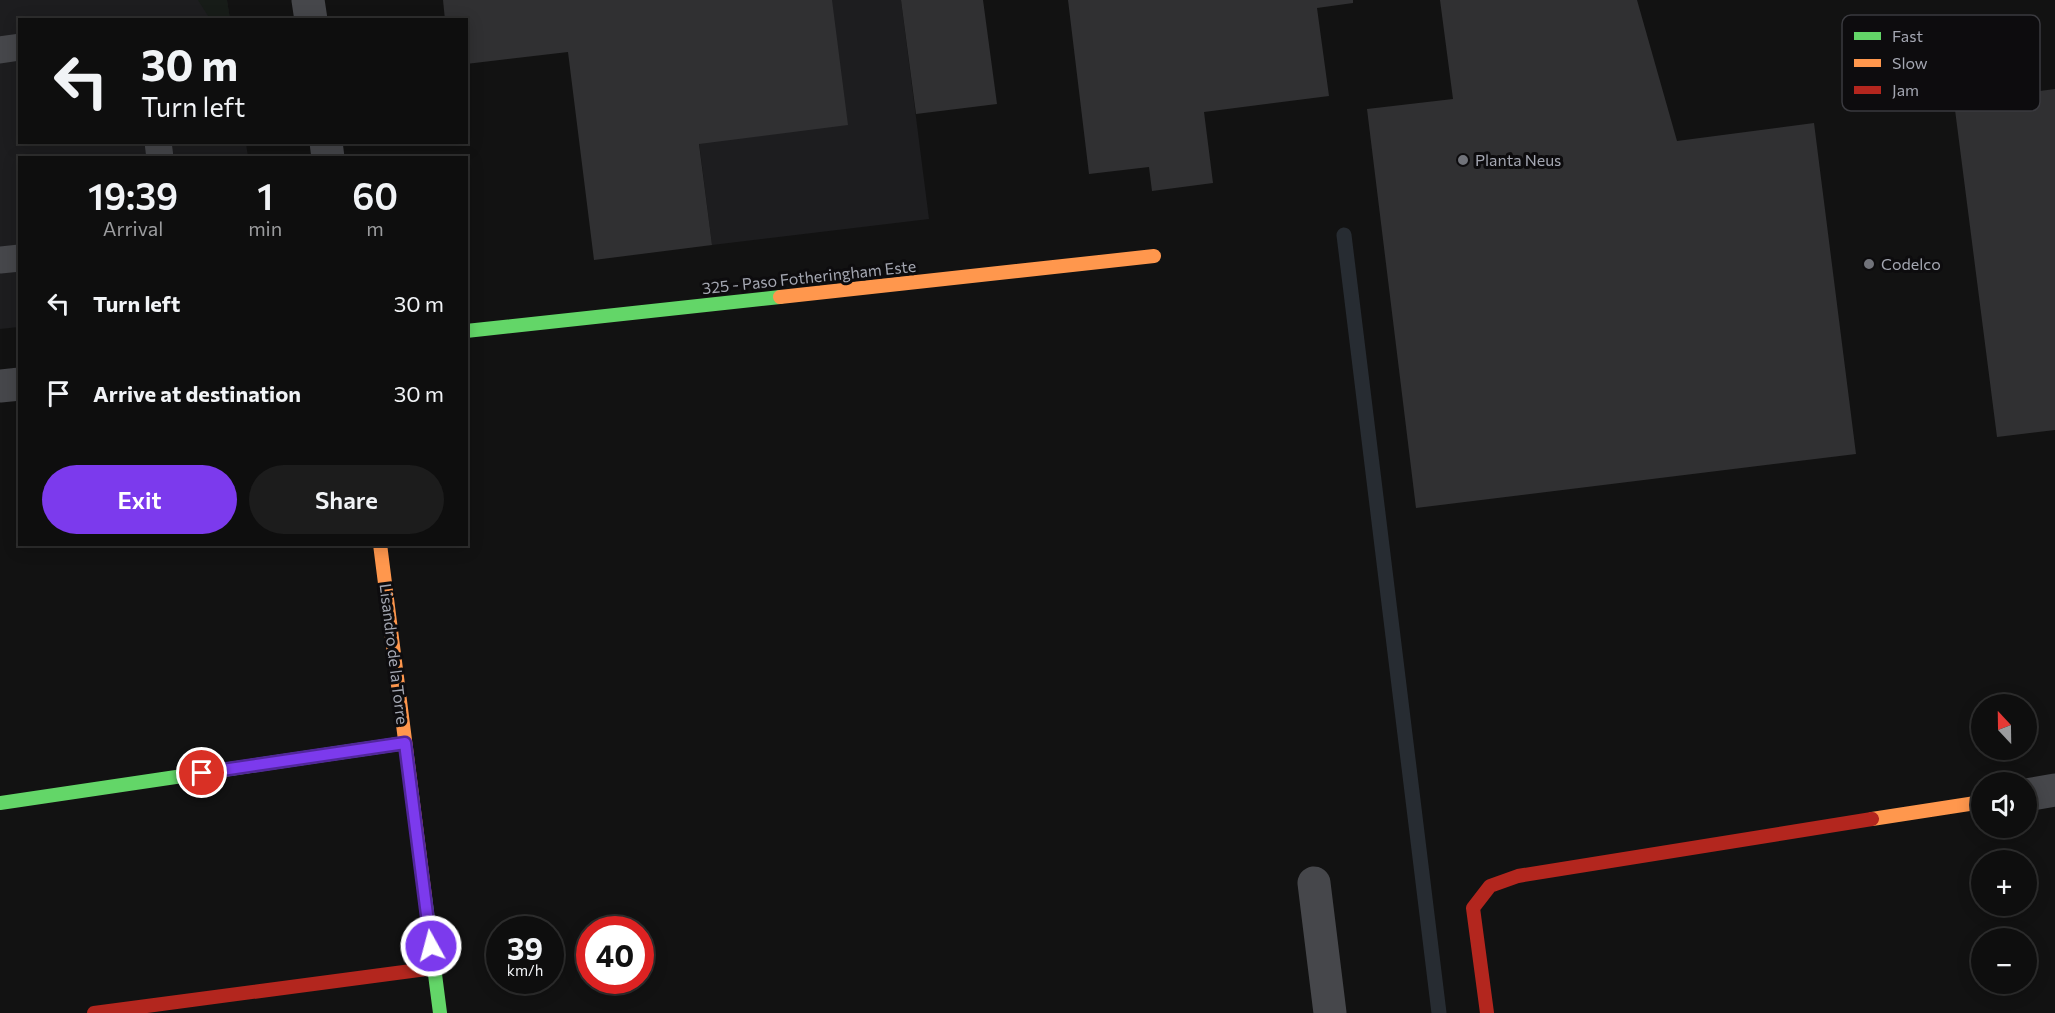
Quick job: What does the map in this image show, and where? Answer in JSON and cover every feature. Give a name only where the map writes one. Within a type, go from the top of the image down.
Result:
[{"type":"street","points":[[308,0],[311,18]]},
{"type":"street","name":"325 - Paso Fotheringham Este","points":[[468,331],[1154,256]]},
{"type":"street","points":[[0,386],[18,384]]},
{"type":"street","name":"Lisandro de la Torre","points":[[380,546],[440,1013]]},
{"type":"street","points":[[0,803],[405,743]]},
{"type":"street","points":[[2037,793],[2055,790]]},
{"type":"street","points":[[1487,1013],[1473,908],[1490,886],[1518,876],[1971,804]]},
{"type":"street","points":[[1314,884],[1330,1013]]},
{"type":"street","points":[[94,1013],[434,968]]},
{"type":"lane","points":[[0,50],[18,47]]},
{"type":"lane","points":[[0,260],[18,258]]},
{"type":"shaded area","points":[[0,0],[227,0],[230,18],[18,18],[18,144],[246,144],[248,156],[18,156],[18,327],[0,329]]},
{"type":"shaded area","points":[[198,0],[227,0],[230,18],[209,18]]},
{"type":"shaded area","points":[[681,0],[901,0],[929,219],[712,245]]},
{"type":"building","points":[[443,0],[832,0],[848,125],[699,144],[712,245],[594,260],[568,52],[468,64],[468,18],[445,18]]},
{"type":"building","points":[[901,0],[983,0],[997,104],[916,114]]},
{"type":"building","points":[[1068,0],[1353,0],[1353,3],[1317,8],[1329,96],[1204,112],[1213,183],[1152,191],[1149,167],[1089,174]]},
{"type":"building","points":[[1440,0],[1637,0],[1677,141],[1814,123],[1856,454],[1416,508],[1367,109],[1453,99]]},
{"type":"building","points":[[2055,89],[2055,430],[1997,437],[1955,111],[2040,111],[2040,91]]},
{"type":"waterway","points":[[1344,235],[1439,1013]]},
{"type":"traffic: fast","points":[[468,331],[780,297]]},
{"type":"traffic: fast","points":[[0,803],[405,743]]},
{"type":"traffic: fast","points":[[425,897],[440,1013]]},
{"type":"traffic: slow","points":[[780,297],[1154,256]]},
{"type":"traffic: slow","points":[[380,546],[425,897]]},
{"type":"traffic: slow","points":[[1872,819],[1971,804]]},
{"type":"traffic: jam","points":[[1487,1013],[1473,908],[1490,886],[1518,876],[1872,819]]},
{"type":"traffic: jam","points":[[94,1013],[434,968]]},
{"type":"place","name":"Planta Neus","points":[[1463,160]]},
{"type":"place","name":"Codelco","points":[[1869,264]]},
{"type":"route","points":[[202,773],[405,743],[431,946]]}]
